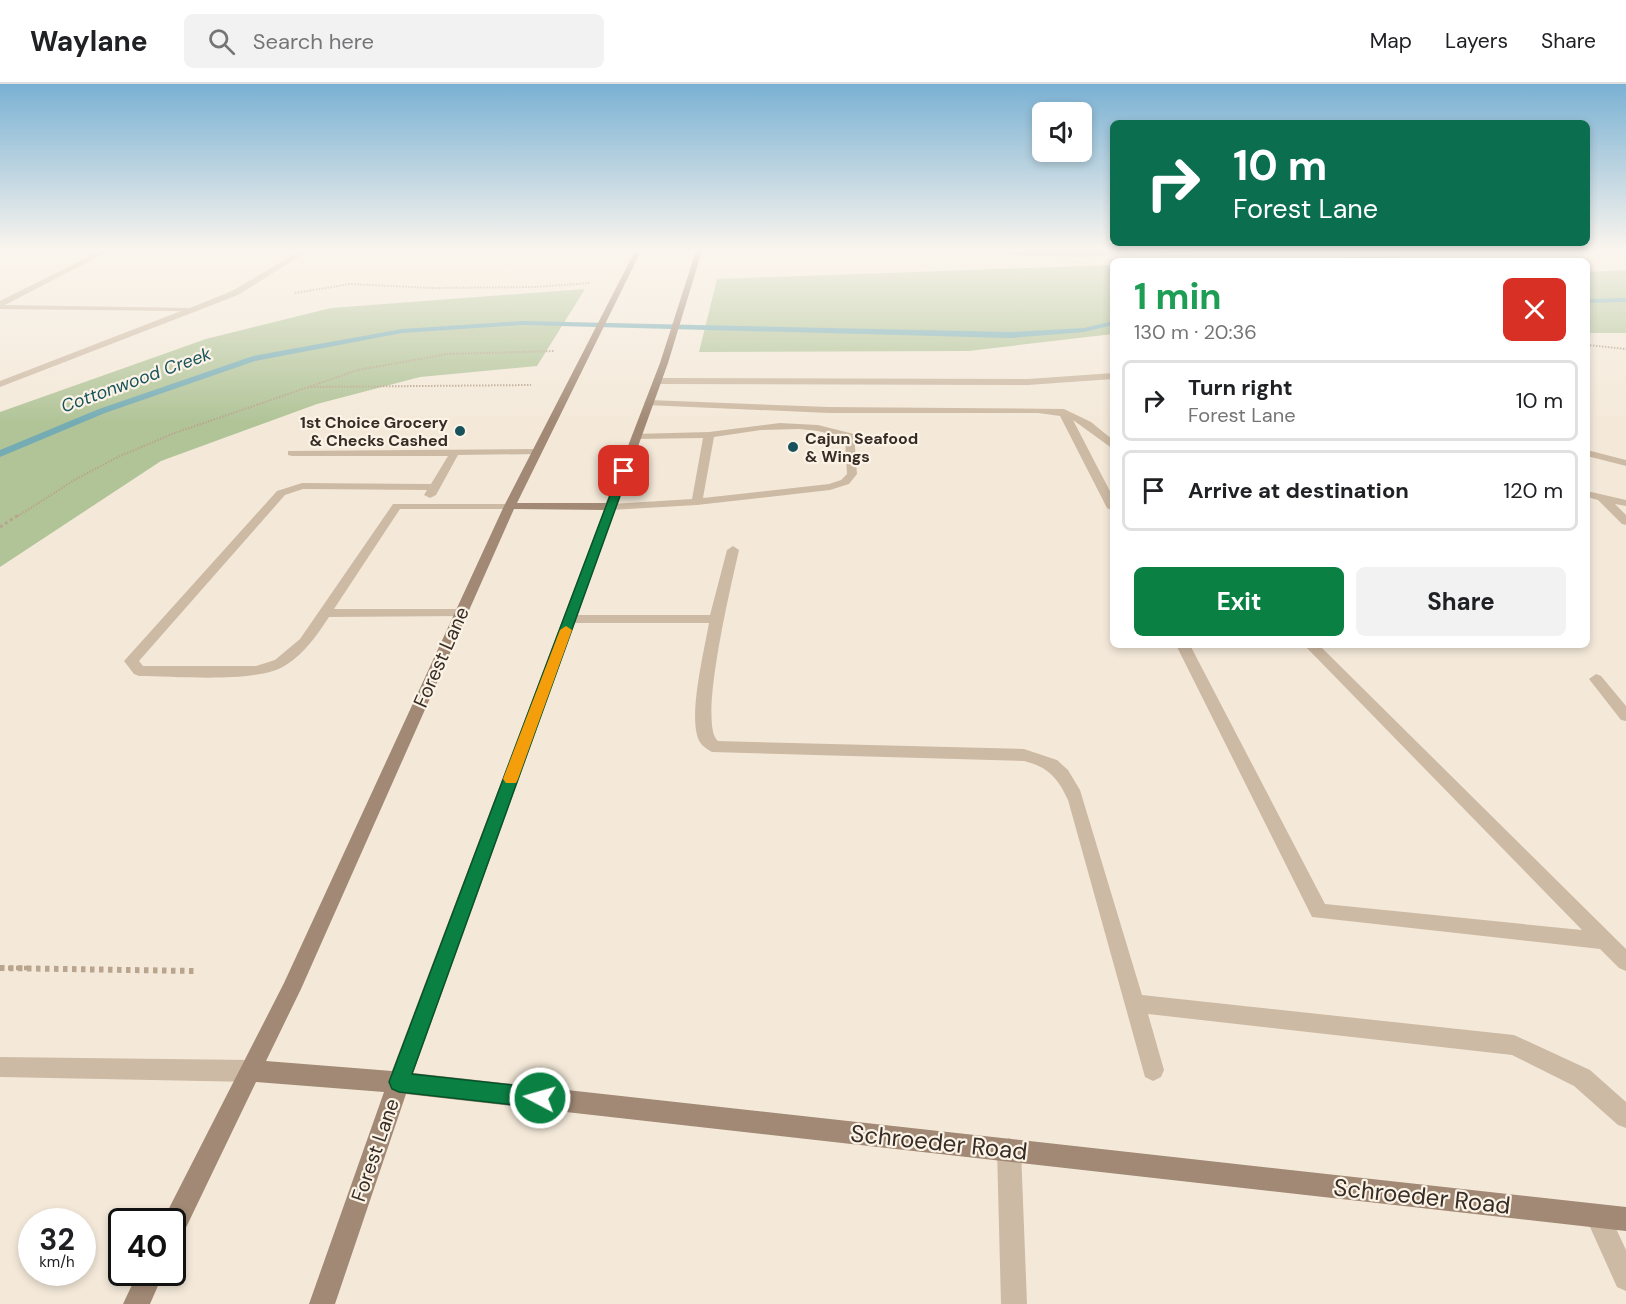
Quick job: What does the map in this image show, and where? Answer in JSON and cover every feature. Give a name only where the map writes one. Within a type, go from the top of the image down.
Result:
[{"type":"main road","name":"Forest Lane","points":[[183,1208],[252,1071],[510,506],[608,308]]},
{"type":"main road","name":"Forest Lane","points":[[322,1304],[399,1082],[658,381],[683,308]]},
{"type":"main road","points":[[510,506],[611,507]]},
{"type":"main road","name":"Schroeder Road","points":[[252,1071],[399,1082],[1626,1219]]},
{"type":"main road","points":[[136,1304],[145,1286]]},
{"type":"street","points":[[144,308],[196,309]]},
{"type":"street","points":[[0,384],[196,309]]},
{"type":"street","points":[[658,381],[1028,382],[1110,376]]},
{"type":"street","points":[[649,403],[829,410],[1064,412],[1080,418],[1110,444]]},
{"type":"street","points":[[1064,412],[1110,502]]},
{"type":"street","points":[[611,507],[697,502],[830,488],[845,482],[852,474],[850,436],[835,429],[748,428],[708,435],[637,436]]},
{"type":"street","points":[[697,502],[708,435]]},
{"type":"street","points":[[424,506],[455,452]]},
{"type":"street","points":[[292,453],[536,452]]},
{"type":"street","points":[[1590,454],[1626,463]]},
{"type":"street","points":[[435,487],[302,486],[281,493],[131,662],[139,671],[257,671],[280,663],[305,642],[397,506],[510,506]]},
{"type":"street","points":[[1590,495],[1626,503]]},
{"type":"street","points":[[1601,498],[1626,521]]},
{"type":"street","points":[[733,550],[716,619],[704,713],[704,735],[709,743],[718,748],[1024,755],[1043,759],[1064,774],[1076,800],[1153,1070]]},
{"type":"street","points":[[325,613],[461,613]]},
{"type":"street","points":[[570,620],[716,619]]},
{"type":"street","points":[[1185,648],[1319,911],[1605,941]]},
{"type":"street","points":[[1314,648],[1626,962]]},
{"type":"street","points":[[1596,679],[1626,716]]},
{"type":"street","points":[[1134,1003],[1226,1015],[1514,1045],[1582,1078],[1626,1117]]},
{"type":"street","points":[[0,1066],[252,1071]]},
{"type":"street","points":[[1009,1150],[1014,1304]]},
{"type":"street","points":[[1597,1216],[1626,1278]]},
{"type":"path","points":[[1590,345],[1626,349]]},
{"type":"path","points":[[307,387],[531,386]]},
{"type":"path","points":[[0,968],[194,971]]},
{"type":"green space","points":[[331,308],[573,308],[537,366],[420,377],[317,404],[161,461],[0,567],[0,412],[206,339]]},
{"type":"green space","points":[[710,308],[1110,308],[1110,334],[968,351],[699,352]]},
{"type":"green space","points":[[1590,308],[1626,308],[1626,333],[1590,333]]},
{"type":"waterway","name":"Cottonwood Creek","points":[[0,454],[102,411],[253,359],[402,331],[523,323],[1011,335],[1084,330],[1110,324]]},
{"type":"slow traffic","points":[[511,779],[566,630]]},
{"type":"place","name":"1st Choice Grocery & Checks Cashed","points":[[460,431]]},
{"type":"place","name":"Cajun Seafood & Wings","points":[[793,447]]},
{"type":"route","points":[[540,1098],[399,1082],[624,471]]}]
